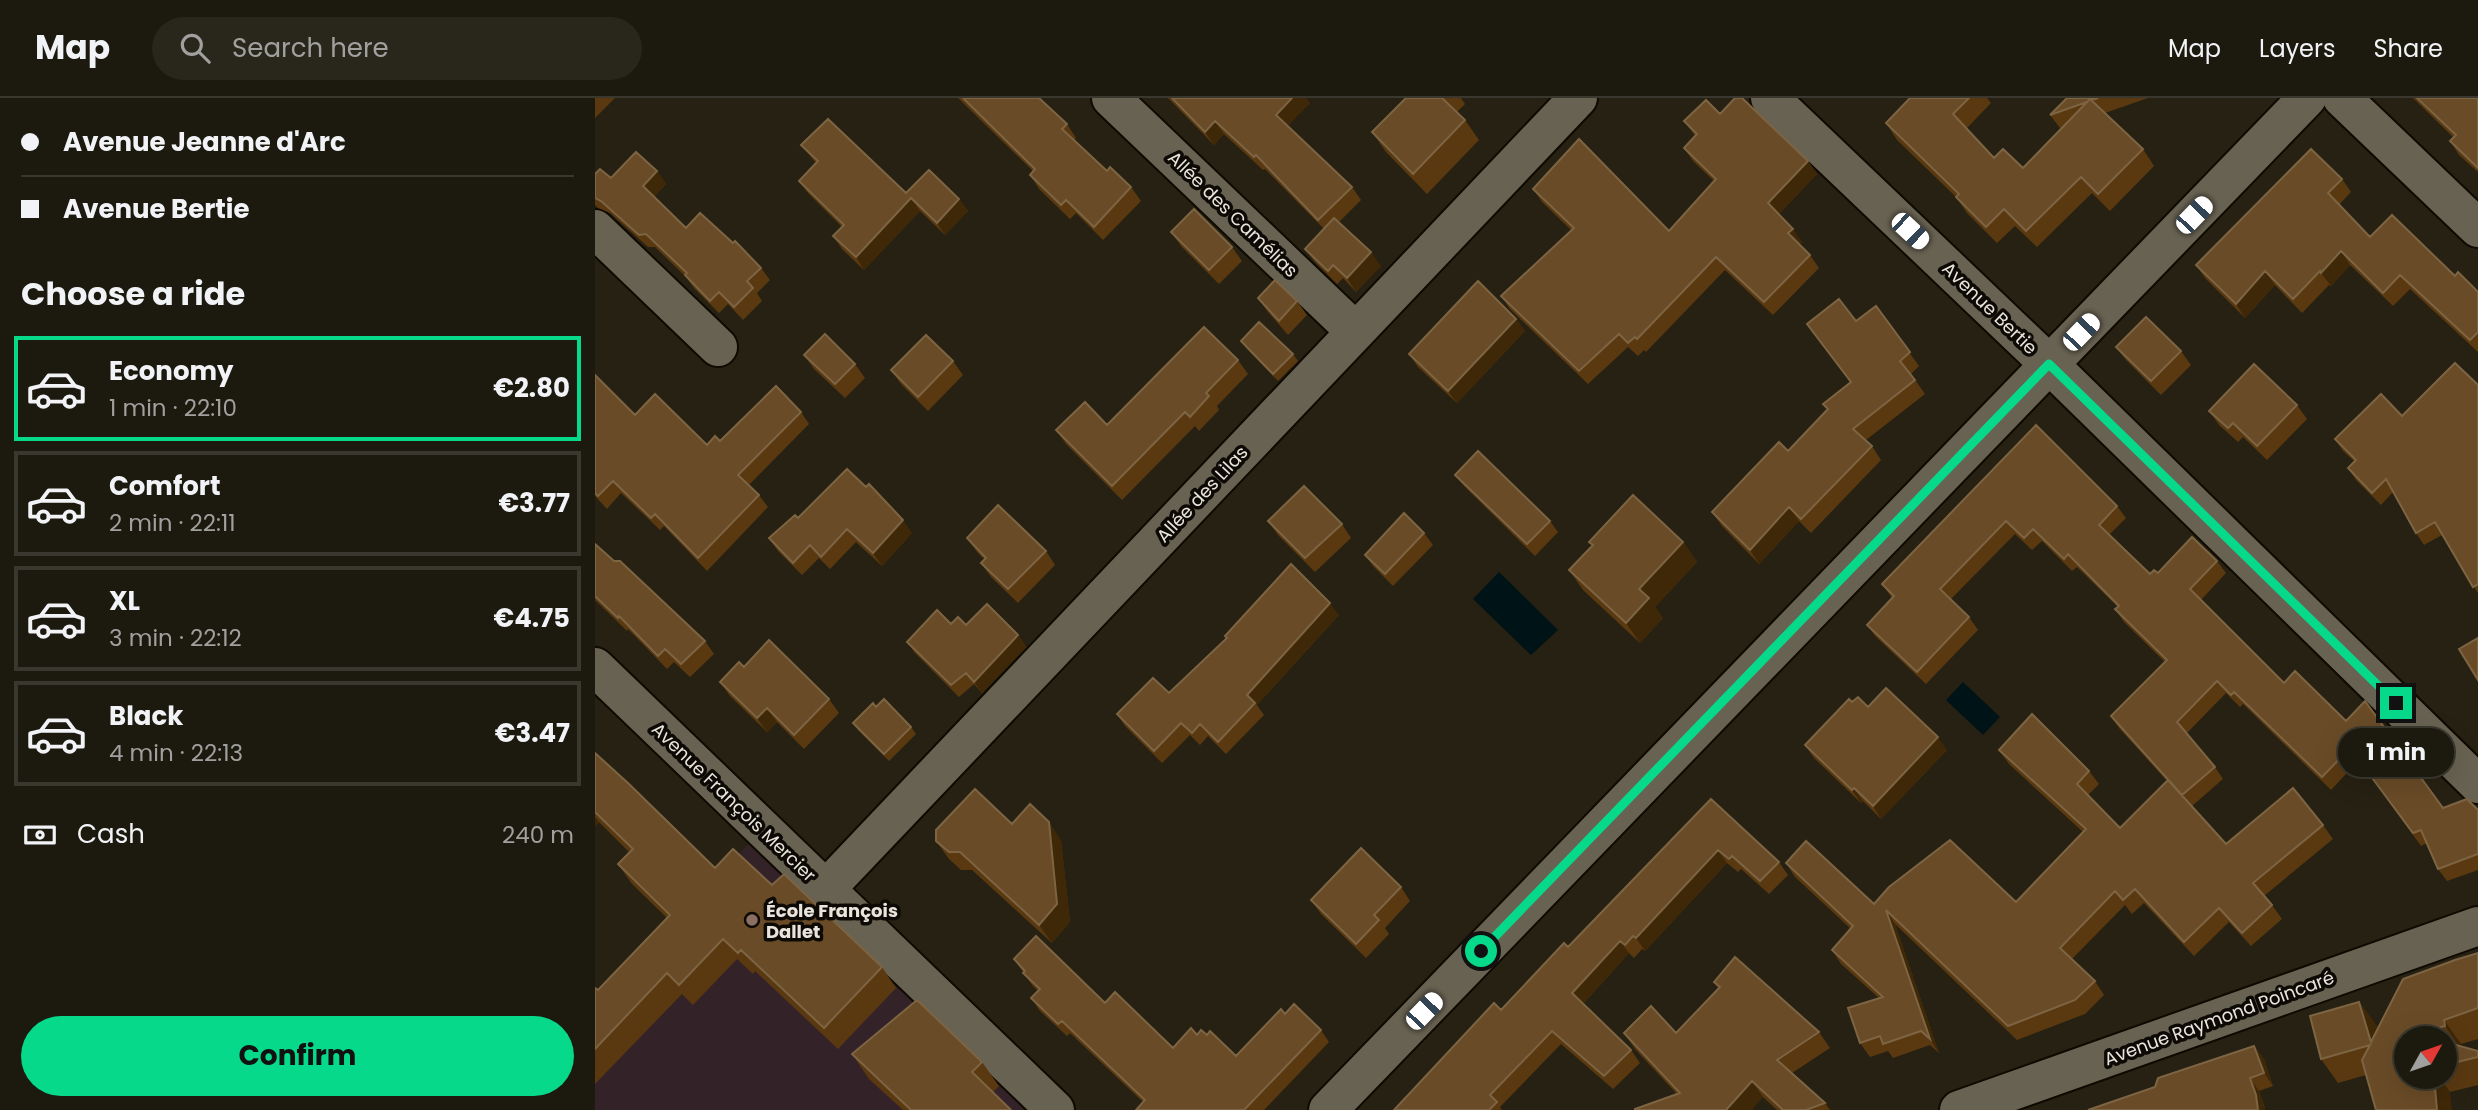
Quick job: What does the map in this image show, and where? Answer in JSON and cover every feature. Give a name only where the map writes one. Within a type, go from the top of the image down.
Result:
[{"type":"street","name":"Allée des Camélias","points":[[1111,98],[1355,331]]},
{"type":"street","name":"Allée des Lilas","points":[[825,890],[1578,98]]},
{"type":"street","name":"Avenue Bertie","points":[[1770,98],[2049,364],[2478,784]]},
{"type":"street","points":[[1328,1110],[2307,98]]},
{"type":"street","points":[[2342,98],[2478,228]]},
{"type":"street","points":[[595,229],[718,347]]},
{"type":"street","name":"Avenue François Mercier","points":[[595,667],[1055,1110]]},
{"type":"street","name":"Avenue Raymond Poincaré","points":[[1959,1110],[2478,926]]},
{"type":"shaded area","points":[[1499,572],[1558,630],[1531,655],[1473,599]]},
{"type":"shaded area","points":[[1963,682],[2000,717],[1983,735],[1946,700]]},
{"type":"shaded area","name":"École François Dallet","points":[[748,844],[1028,1110],[595,1110],[595,995],[600,999]]},
{"type":"building","points":[[963,98],[1039,98],[1067,124],[1062,129],[1107,171],[1110,167],[1131,187],[1094,227],[1066,200],[1061,205],[1030,175],[1035,169]]},
{"type":"building","points":[[1172,98],[1292,98],[1276,115],[1352,187],[1318,220],[1256,155],[1254,157],[1215,121],[1205,132]]},
{"type":"building","points":[[1406,98],[1442,98],[1465,120],[1413,174],[1372,132]]},
{"type":"building","points":[[1735,98],[1742,98],[1808,161],[1768,203],[1793,229],[1788,233],[1810,255],[1764,302],[1716,257],[1637,339],[1635,337],[1628,343],[1619,334],[1579,371],[1501,296],[1574,228],[1533,189],[1579,139],[1669,231],[1716,179],[1684,148],[1697,134],[1684,121],[1706,100],[1720,114]]},
{"type":"building","points":[[1910,98],[1969,98],[1953,114],[1994,158],[2003,149],[2023,168],[2090,99],[2143,149],[2098,194],[2081,177],[2026,231],[2004,209],[1986,227],[1956,197],[1959,194],[1886,123]]},
{"type":"building","points":[[2067,98],[2098,98],[2050,115]]},
{"type":"building","points":[[2417,98],[2478,98],[2478,168],[2450,141],[2456,135]]},
{"type":"building","points":[[828,119],[906,193],[929,170],[959,199],[937,223],[911,198],[856,257],[833,236],[844,225],[799,181],[818,161],[801,145]]},
{"type":"building","points":[[2311,149],[2342,179],[2328,193],[2370,237],[2392,215],[2455,276],[2458,272],[2478,292],[2478,332],[2470,340],[2400,275],[2383,293],[2341,251],[2293,299],[2265,271],[2236,304],[2196,265]]},
{"type":"building","points":[[636,152],[657,171],[643,186],[686,228],[700,213],[733,243],[735,241],[761,268],[747,281],[753,288],[734,307],[719,292],[710,301],[685,275],[687,273],[646,234],[639,235],[595,198],[595,174],[600,169],[611,178]]},
{"type":"building","points":[[1194,209],[1232,247],[1209,270],[1171,232]]},
{"type":"building","points":[[1334,218],[1371,252],[1347,278],[1333,265],[1328,271],[1305,249]]},
{"type":"building","points":[[1275,280],[1297,301],[1279,321],[1258,298]]},
{"type":"building","points":[[1478,281],[1516,319],[1448,391],[1409,354]]},
{"type":"building","points":[[1839,299],[1856,321],[1876,306],[1910,352],[1900,361],[1915,380],[1853,429],[1872,446],[1801,519],[1789,507],[1750,550],[1712,512],[1779,442],[1788,451],[1828,409],[1823,404],[1851,382],[1807,324]]},
{"type":"building","points":[[2146,317],[2181,351],[2151,381],[2116,347]]},
{"type":"building","points":[[1259,322],[1293,354],[1273,374],[1241,341]]},
{"type":"building","points":[[1204,327],[1238,360],[1206,393],[1209,396],[1190,417],[1185,412],[1112,486],[1056,430],[1085,402],[1107,425]]},
{"type":"building","points":[[825,334],[855,364],[835,384],[804,355]]},
{"type":"building","points":[[926,335],[953,361],[918,397],[891,370]]},
{"type":"building","points":[[2455,363],[2478,385],[2478,584],[2473,587],[2435,522],[2416,533],[2386,479],[2372,493],[2348,468],[2356,460],[2335,439],[2381,394],[2402,416]]},
{"type":"building","points":[[2254,364],[2297,405],[2257,446],[2233,423],[2228,428],[2209,411]]},
{"type":"building","points":[[595,375],[635,415],[655,394],[707,445],[715,436],[720,441],[776,386],[801,412],[738,475],[759,495],[698,558],[655,514],[651,518],[613,481],[598,496],[595,493]]},
{"type":"building","points":[[2036,425],[2117,506],[2099,525],[2150,574],[2154,570],[2158,573],[2192,537],[2217,561],[2190,589],[2284,683],[2295,671],[2346,721],[2365,701],[2443,808],[2467,799],[2478,810],[2478,854],[2438,869],[2421,830],[2413,833],[2350,748],[2322,777],[2234,692],[2231,695],[2217,681],[2177,722],[2215,767],[2182,795],[2111,716],[2167,660],[2115,609],[2119,606],[2068,554],[2064,559],[2033,529],[2024,538],[2006,521],[1940,589],[1969,617],[1917,672],[1867,625],[1894,596],[1882,584]]},
{"type":"building","points":[[1478,451],[1550,521],[1527,544],[1455,475]]},
{"type":"building","points":[[847,469],[866,487],[869,484],[903,520],[873,553],[847,529],[821,557],[810,545],[793,563],[769,538],[795,515],[798,518]]},
{"type":"building","points":[[1304,486],[1342,524],[1305,558],[1268,521]]},
{"type":"building","points":[[1633,495],[1683,542],[1639,589],[1649,598],[1626,623],[1569,570],[1593,545],[1589,542]]},
{"type":"building","points":[[998,505],[1046,551],[1008,589],[981,563],[986,558],[967,538]]},
{"type":"building","points":[[1404,513],[1424,533],[1385,574],[1365,555]]},
{"type":"building","points":[[595,544],[614,561],[620,561],[705,641],[681,664],[665,649],[658,656],[595,596]]},
{"type":"building","points":[[1291,564],[1330,603],[1247,695],[1255,703],[1218,742],[1200,724],[1192,733],[1181,723],[1154,751],[1117,714],[1153,678],[1169,693],[1227,638],[1225,636]]},
{"type":"building","points":[[987,604],[1018,635],[974,682],[966,673],[951,685],[907,642],[937,610],[951,624],[958,617],[966,625]]},
{"type":"building","points":[[2478,638],[2478,680],[2459,649]]},
{"type":"building","points":[[769,640],[829,699],[794,735],[767,708],[757,718],[720,682],[739,662],[744,667]]},
{"type":"building","points":[[1886,688],[1938,737],[1873,806],[1854,788],[1852,790],[1805,745],[1849,699],[1852,702],[1858,697],[1868,707]]},
{"type":"building","points":[[884,699],[911,727],[884,754],[853,723],[873,703],[876,707]]},
{"type":"building","points":[[2032,714],[2089,771],[2077,784],[2120,828],[2168,780],[2226,844],[2293,788],[2323,825],[2253,883],[2272,905],[2242,933],[2219,908],[2184,942],[2135,889],[2123,900],[2115,891],[2060,948],[2095,981],[2075,1000],[2008,1026],[1886,910],[1930,1039],[1921,1031],[1883,1044],[1880,1036],[1860,1043],[1848,1008],[1883,997],[1832,950],[1853,926],[1786,863],[1806,841],[1874,904],[1889,887],[1950,840],[2016,902],[2086,829],[1999,750]]},
{"type":"building","points":[[595,753],[715,868],[733,849],[772,885],[784,874],[882,967],[824,1028],[741,950],[738,953],[723,939],[679,985],[667,973],[595,1049],[595,988],[598,990],[670,915],[618,864],[633,849],[595,812]]},
{"type":"building","points":[[975,789],[1012,824],[1030,804],[1049,822],[1057,904],[1039,925],[960,852],[949,852],[936,841],[936,830]]},
{"type":"building","points":[[1711,799],[1779,862],[1760,881],[1732,856],[1729,859],[1718,850],[1636,938],[1633,936],[1625,945],[1620,941],[1572,993],[1631,1050],[1604,1076],[1552,1031],[1490,1095],[1497,1102],[1489,1110],[1394,1110],[1494,1003],[1501,1010],[1564,943],[1568,947]]},
{"type":"building","points":[[1361,848],[1401,887],[1374,915],[1379,920],[1356,944],[1311,900]]},
{"type":"building","points":[[1036,936],[1105,1003],[1115,992],[1173,1048],[1191,1028],[1197,1035],[1201,1030],[1207,1035],[1210,1031],[1236,1056],[1281,1009],[1285,1014],[1294,1004],[1321,1030],[1244,1110],[1136,1110],[1145,1100],[1062,1021],[1058,1024],[1031,998],[1040,989],[1023,973],[1025,971],[1014,959]]},
{"type":"building","points":[[2478,953],[2478,1008],[2444,1020],[2445,1026],[2394,1026],[2394,1089],[2435,1089],[2437,1110],[2376,1110],[2362,1060],[2370,1045],[2321,1059],[2310,1016],[2359,1002],[2371,1042],[2403,979]]},
{"type":"building","points":[[1735,957],[1819,1032],[1777,1060],[1825,1103],[1806,1110],[1783,1110],[1752,1081],[1726,1110],[1635,1110],[1680,1093],[1624,1033],[1651,1006],[1676,1033],[1720,987],[1714,982]]},
{"type":"building","points":[[917,1000],[982,1062],[972,1072],[1011,1110],[911,1110],[852,1054]]},
{"type":"building","points":[[2457,1045],[2478,1051],[2478,1057],[2457,1062]]},
{"type":"building","points":[[2254,1046],[2264,1073],[2250,1078],[2258,1110],[2088,1110],[2155,1087],[2158,1078]]},
{"type":"place","name":"École François Dallet","points":[[752,920]]},
{"type":"route","points":[[1481,951],[2049,364],[2396,703]]}]
